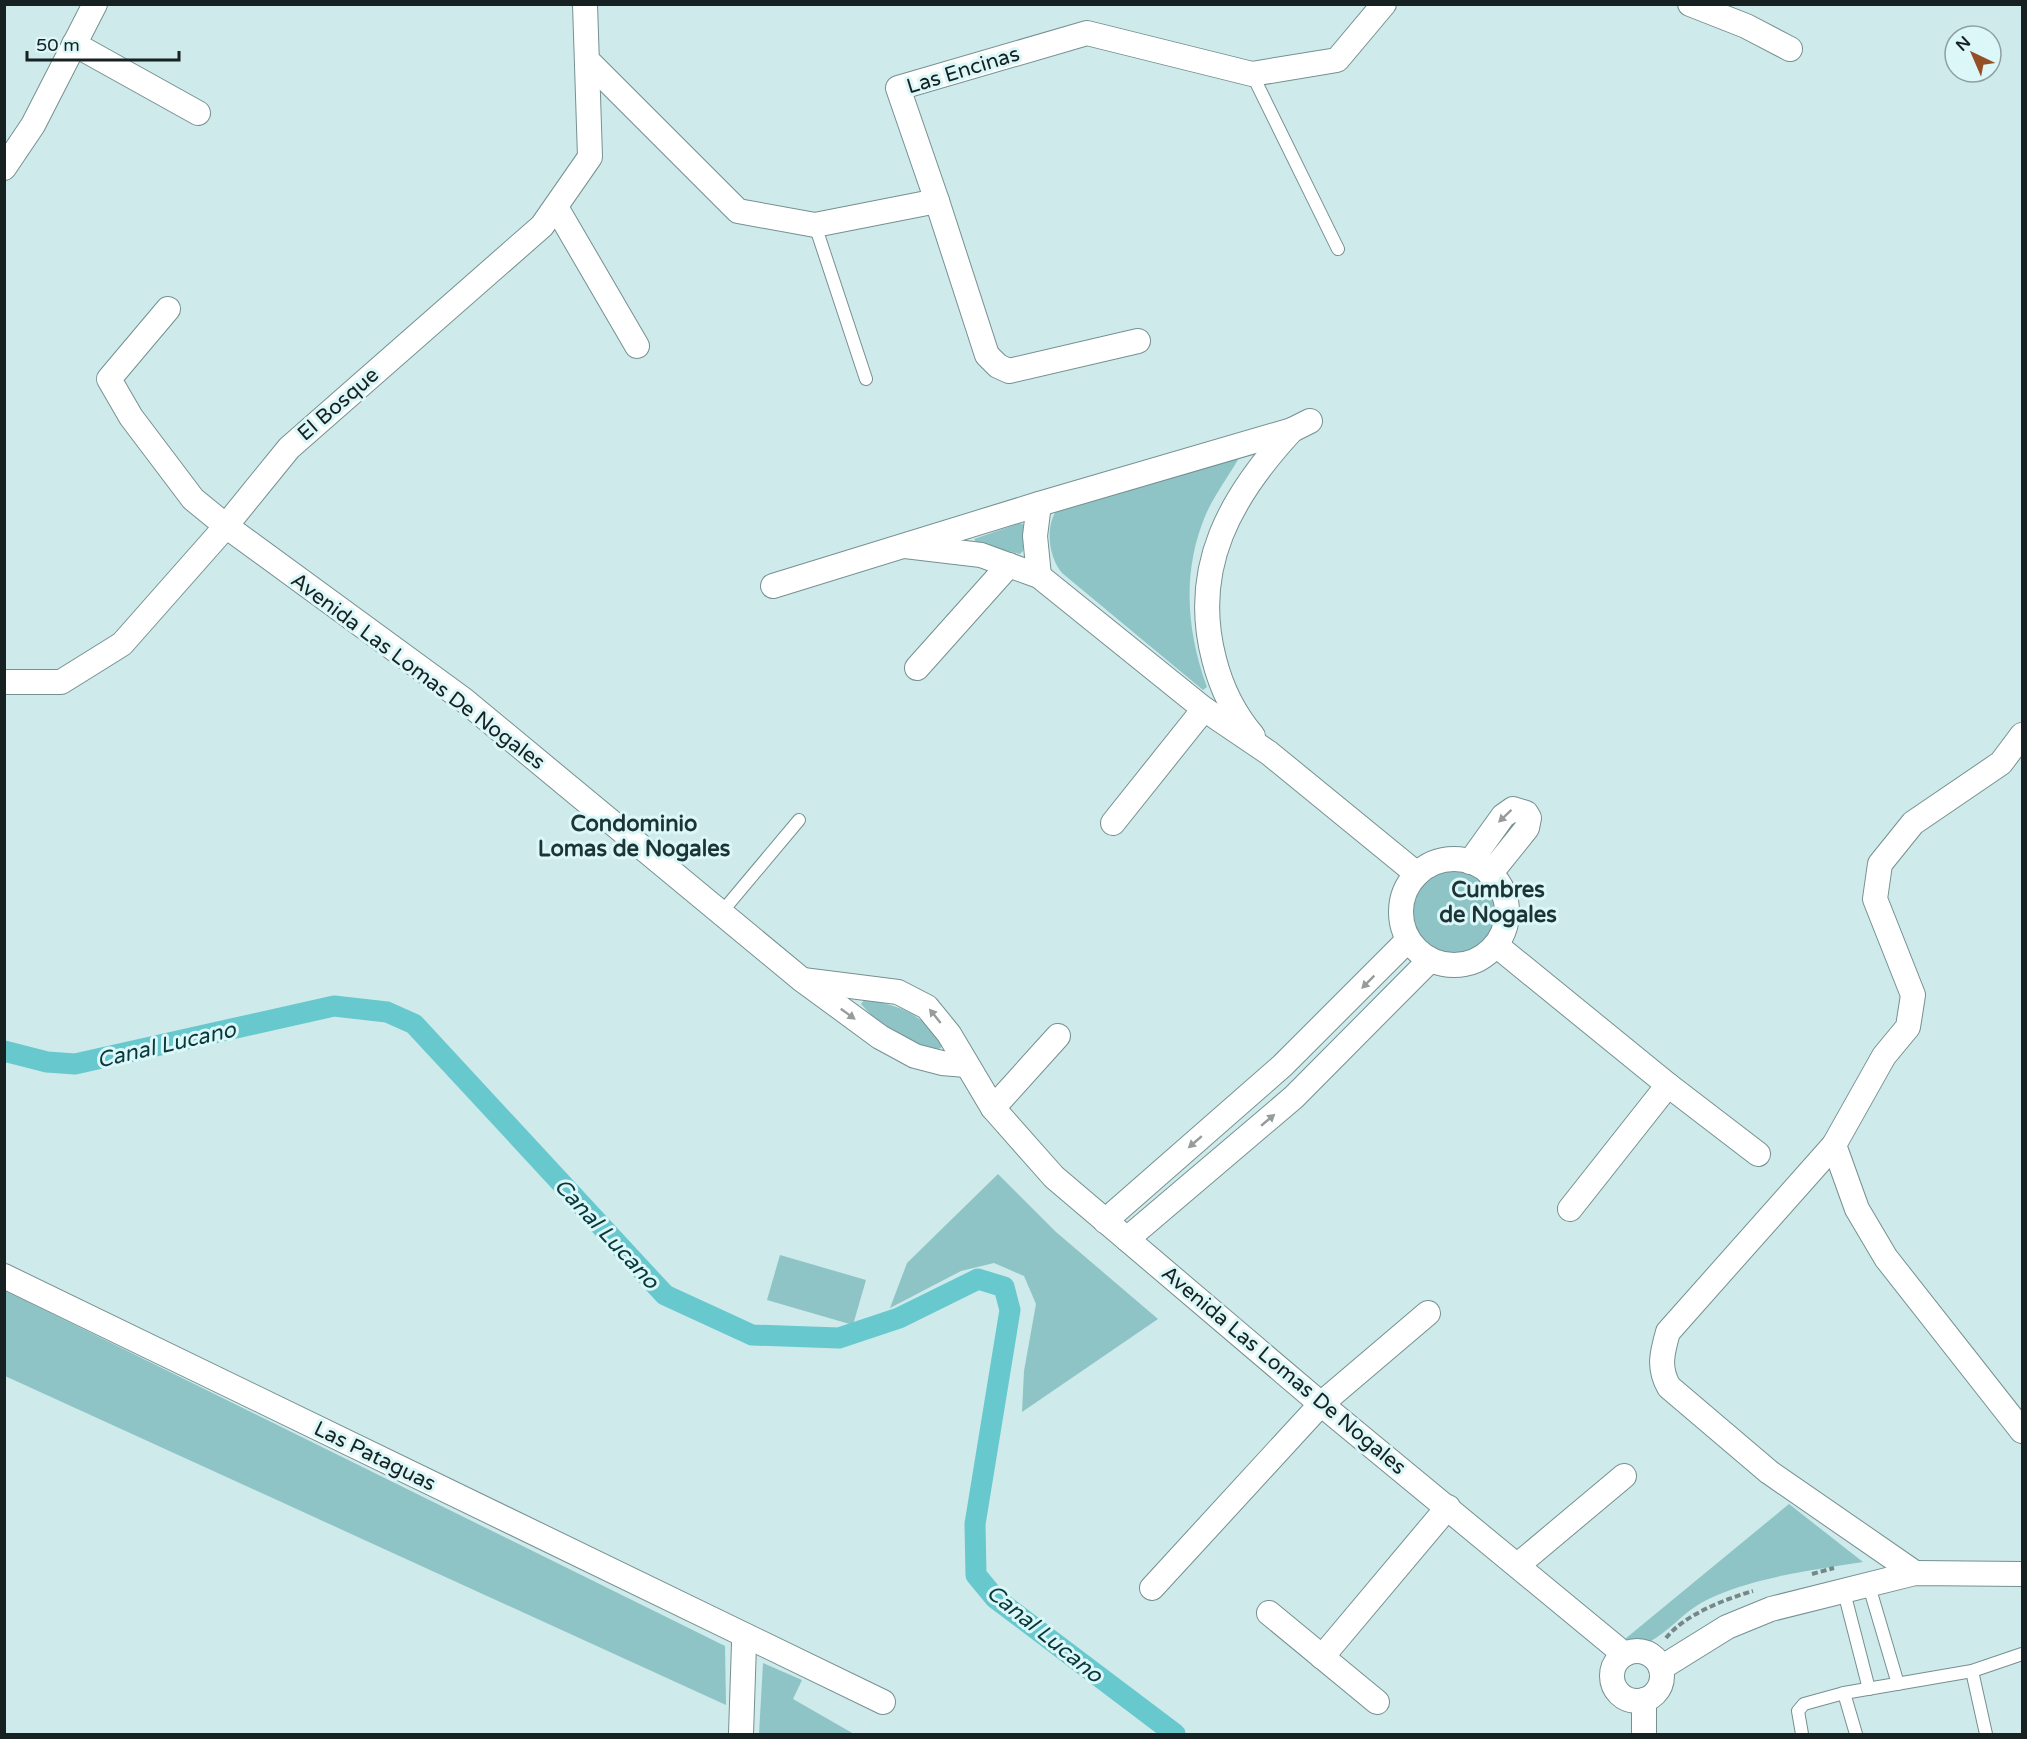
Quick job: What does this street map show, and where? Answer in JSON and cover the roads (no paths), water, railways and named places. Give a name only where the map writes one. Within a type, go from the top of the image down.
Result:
[{"type":"street","points":[[4,168],[33,125],[95,4]]},
{"type":"street","name":"El Bosque","points":[[4,682],[61,682],[122,644],[226,526],[289,448],[542,226],[590,157],[585,4]]},
{"type":"street","name":"Las Encinas","points":[[937,201],[898,88],[1087,33],[1252,74],[1337,60],[1384,4]]},
{"type":"street","points":[[1690,4],[1746,26],[1790,49]]},
{"type":"street","points":[[74,44],[198,113]]},
{"type":"street","points":[[587,60],[738,211],[815,225],[937,201],[987,355],[998,366],[1009,371],[1138,341]]},
{"type":"street","points":[[556,207],[637,346]]},
{"type":"street","name":"Avenida Las Lomas De Nogales","points":[[168,309],[109,379],[131,417],[193,499],[226,526],[464,700],[801,980],[880,1037],[915,1056],[942,1063],[966,1065]]},
{"type":"street","points":[[773,586],[1301,426],[1252,478],[1228,518],[1213,557],[1206,594],[1208,630],[1220,679],[1242,721],[1269,753]]},
{"type":"street","points":[[1039,576],[1035,536],[1040,504]]},
{"type":"street","points":[[905,546],[981,555],[1039,576],[1204,709],[1269,753],[1418,874]]},
{"type":"street","points":[[917,668],[1009,565]]},
{"type":"street","points":[[1113,823],[1204,709]]},
{"type":"street","points":[[1915,1573],[1769,1472],[1669,1387],[1662,1375],[1661,1356],[1668,1332],[1834,1145],[1884,1056],[1908,1027],[1913,994],[1875,899],[1880,864],[1913,824],[2001,763],[2022,735]]},
{"type":"street","points":[[1442,861],[1480,868],[1502,890],[1506,908],[1504,927],[1496,945],[1480,958],[1450,966],[1430,960],[1408,940],[1400,910],[1405,890],[1418,874],[1442,861]]},
{"type":"street","points":[[1105,1221],[1311,1039],[1408,940]]},
{"type":"street","points":[[1496,945],[1668,1085],[1758,1154]]},
{"type":"street","points":[[1127,1239],[1332,1061],[1430,960]]},
{"type":"street","name":"Avenida Las Lomas De Nogales","points":[[801,980],[898,992],[927,1007],[949,1034],[993,1108],[1041,1164],[1321,1404],[1519,1564],[1624,1654]]},
{"type":"street","points":[[993,1108],[1058,1036]]},
{"type":"street","points":[[1311,1039],[1332,1061]]},
{"type":"street","points":[[1569,1209],[1668,1085]]},
{"type":"street","points":[[1216,1124],[1236,1146]]},
{"type":"street","points":[[1834,1145],[1857,1209],[1886,1258],[2022,1431]]},
{"type":"street","name":"Las Pataguas","points":[[4,1276],[883,1702]]},
{"type":"street","points":[[1152,1588],[1321,1404],[1428,1313]]},
{"type":"street","points":[[1519,1564],[1624,1476]]},
{"type":"street","points":[[1322,1657],[1448,1507]]},
{"type":"street","points":[[1661,1668],[1707,1638],[1739,1621],[1771,1609],[1915,1573],[2022,1574]]},
{"type":"street","points":[[1269,1613],[1377,1702]]},
{"type":"street","points":[[741,1734],[746,1636]]},
{"type":"street","points":[[1644,1651],[1653,1656],[1661,1668],[1662,1676],[1657,1691],[1644,1700],[1626,1699],[1613,1686],[1613,1668],[1624,1654],[1644,1651]]},
{"type":"street","points":[[1644,1700],[1644,1734]]},
{"type":"lane","points":[[1252,74],[1338,249]]},
{"type":"lane","points":[[815,225],[866,379]]},
{"type":"lane","points":[[721,913],[799,820]]},
{"type":"lane","points":[[1869,1586],[1898,1684]]},
{"type":"lane","points":[[1844,1592],[1869,1689]]},
{"type":"lane","points":[[1803,1734],[1798,1711],[1804,1704],[1844,1693],[1972,1671],[2022,1654]]},
{"type":"lane","points":[[1972,1671],[1986,1734]]},
{"type":"lane","points":[[1844,1693],[1856,1734]]},
{"type":"waterway","name":"Canal Lucano","points":[[4,1051],[47,1062],[75,1064],[334,1006],[387,1012],[414,1024],[665,1295],[752,1335],[839,1338],[899,1318],[978,1279],[1004,1287],[1010,1310],[975,1524],[976,1575],[995,1598],[1175,1734]]},
{"type":"district","name":"Condominio Lomas de Nogales","points":[[634,836]]},
{"type":"district","name":"Cumbres de Nogales","points":[[1498,902]]}]
